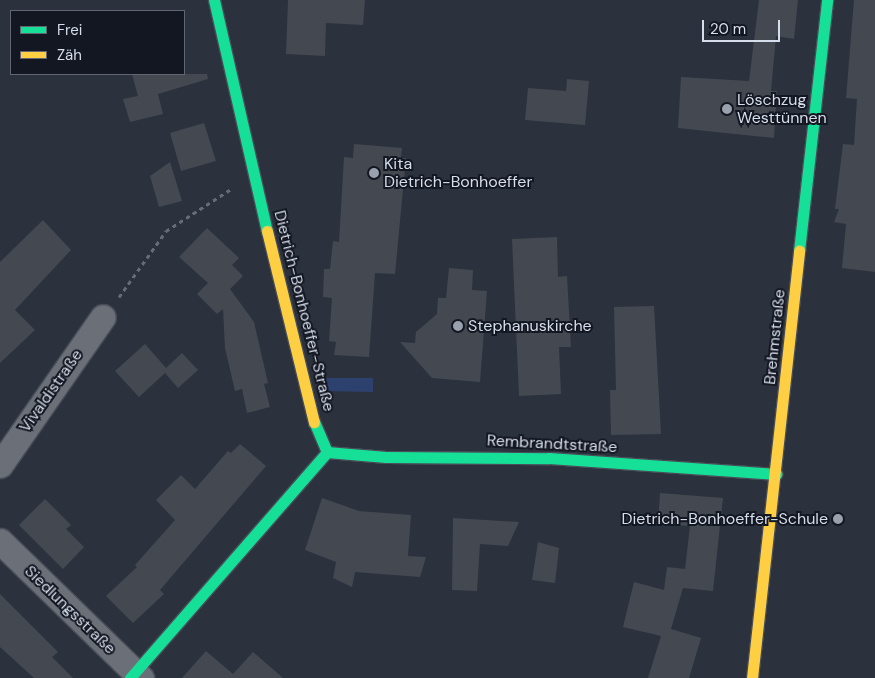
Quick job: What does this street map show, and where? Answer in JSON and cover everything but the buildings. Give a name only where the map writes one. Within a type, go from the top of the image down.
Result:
[{"type":"street","name":"Dietrich-Bonhoeffer-Straße","points":[[214,0],[309,412],[327,452]]},
{"type":"street","name":"Brehmstraße","points":[[752,678],[827,0]]},
{"type":"street","name":"Vivaldistraße","points":[[0,466],[103,317]]},
{"type":"street","name":"Rembrandtstraße","points":[[327,452],[386,457],[549,458],[776,474]]},
{"type":"street","points":[[135,676],[327,452]]},
{"type":"street","name":"Siedlungsstraße","points":[[0,541],[135,676]]},
{"type":"path","points":[[103,317],[166,231],[254,177]]},
{"type":"shaded area","points":[[324,378],[373,378],[373,392],[324,391]]},
{"type":"traffic: fast","points":[[214,0],[267,231]]},
{"type":"traffic: fast","points":[[799,251],[827,0]]},
{"type":"traffic: fast","points":[[130,678],[327,452],[314,422]]},
{"type":"traffic: fast","points":[[327,452],[386,457],[549,458],[776,474]]},
{"type":"traffic: slow","points":[[267,231],[314,422]]},
{"type":"traffic: slow","points":[[752,678],[799,251]]},
{"type":"place","name":"Löschzug Westtünnen","points":[[727,109]]},
{"type":"place","name":"Kita Dietrich-Bonhoeffer","points":[[374,173]]},
{"type":"place","name":"Stephanuskirche","points":[[458,326]]},
{"type":"place","name":"Dietrich-Bonhoeffer-Schule","points":[[838,519]]}]
